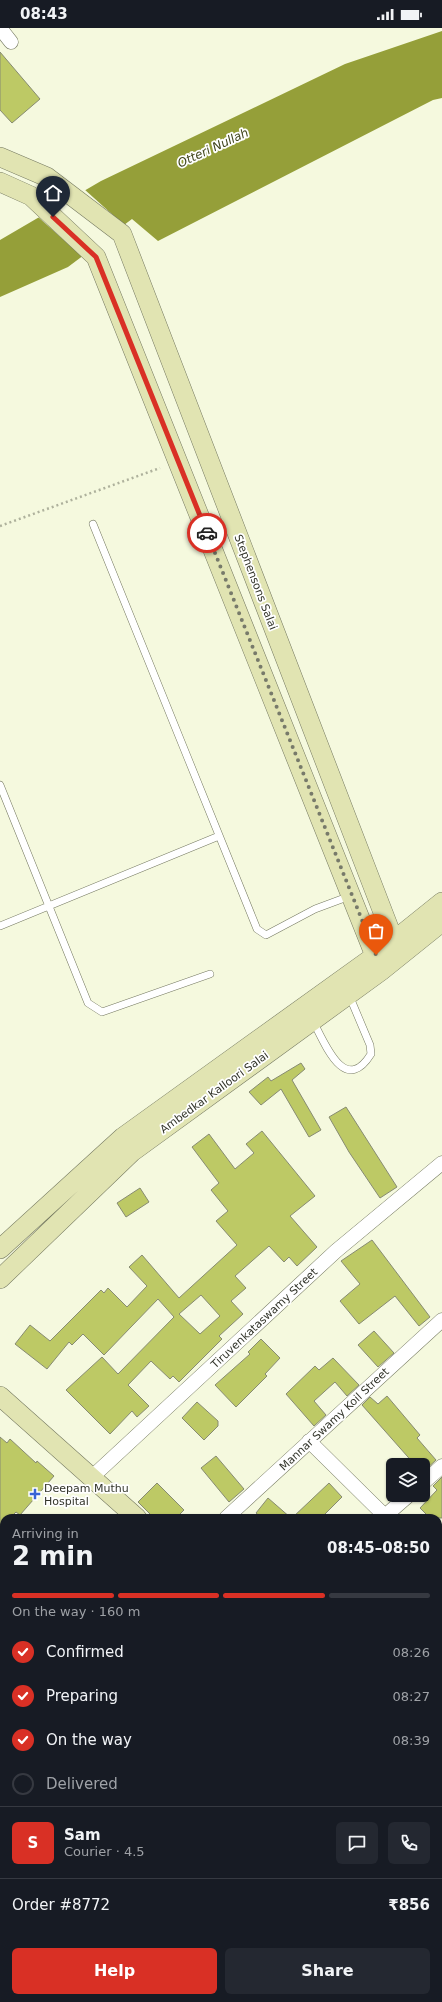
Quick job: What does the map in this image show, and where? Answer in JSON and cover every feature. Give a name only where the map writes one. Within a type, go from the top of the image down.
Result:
[{"type":"main road","name":"Stephensons Salai","points":[[0,157],[46,177],[122,234],[399,946]]},
{"type":"main road","points":[[0,182],[31,196],[96,257],[379,963]]},
{"type":"main road","name":"Ambedkar Kalloori Salai","points":[[0,1249],[124,1137],[379,963],[399,946],[442,902]]},
{"type":"main road","name":"Ambedkar Kalloori Salai","points":[[399,946],[442,922]]},
{"type":"main road","name":"Ambedkar Kalloori Salai","points":[[0,1279],[132,1152],[349,995],[379,963]]},
{"type":"main road","points":[[0,1396],[132,1514]]},
{"type":"street","points":[[0,28],[11,42]]},
{"type":"street","name":"Tiruvenkataswamy Street","points":[[92,1478],[336,1251],[442,1163]]},
{"type":"street","name":"Mannar Swamy Koil Street","points":[[230,1514],[442,1320]]},
{"type":"street","points":[[309,1441],[383,1514]]},
{"type":"street","points":[[430,1477],[442,1466]]},
{"type":"street","points":[[389,1514],[402,1502]]},
{"type":"lane","points":[[93,524],[257,929],[266,935],[315,909],[352,895]]},
{"type":"lane","points":[[0,785],[88,1003],[102,1012],[210,974]]},
{"type":"lane","points":[[0,926],[219,836]]},
{"type":"lane","points":[[312,1021],[337,1064],[346,1070],[354,1071],[371,1054],[370,1045],[349,995]]},
{"type":"path","points":[[0,526],[160,468]]},
{"type":"water","name":"Otteri Nullah","points":[[442,31],[442,98],[433,100],[158,241],[132,219],[68,267],[0,297],[0,240],[101,181],[345,64]]},
{"type":"pier","points":[[84,189],[124,225],[117,233],[84,258],[37,216]]},
{"type":"building","points":[[0,52],[40,99],[12,123],[0,110]]},
{"type":"building","points":[[301,1063],[305,1069],[292,1080],[321,1130],[309,1137],[281,1089],[261,1105],[249,1092],[268,1077],[271,1081]]},
{"type":"building","points":[[346,1107],[397,1187],[380,1198],[349,1152],[329,1117]]},
{"type":"building","points":[[262,1131],[315,1196],[290,1216],[317,1247],[297,1266],[289,1257],[284,1262],[269,1246],[235,1276],[246,1288],[231,1301],[243,1314],[219,1336],[222,1339],[179,1382],[173,1376],[170,1379],[151,1361],[128,1385],[149,1406],[137,1417],[132,1411],[110,1434],[66,1390],[102,1357],[118,1374],[174,1317],[158,1299],[104,1355],[83,1334],[72,1345],[69,1342],[47,1369],[15,1344],[30,1325],[50,1341],[101,1290],[104,1293],[108,1288],[127,1307],[147,1286],[129,1267],[142,1255],[179,1298],[237,1245],[216,1221],[228,1211],[211,1190],[219,1183],[192,1147],[209,1134],[235,1169],[254,1153],[246,1144]],"holes":[[[201,1295],[220,1316],[200,1334],[179,1314]]]},
{"type":"building","points":[[140,1188],[149,1202],[126,1217],[117,1203]]},
{"type":"building","points":[[372,1240],[430,1317],[419,1326],[395,1296],[359,1324],[340,1301],[360,1284],[341,1261]]},
{"type":"building","points":[[374,1331],[394,1353],[378,1367],[358,1345]]},
{"type":"building","points":[[261,1339],[280,1358],[265,1374],[267,1376],[236,1407],[215,1385],[250,1354],[248,1352]]},
{"type":"building","points":[[333,1358],[359,1385],[347,1396],[335,1382],[314,1401],[326,1415],[314,1426],[286,1394],[315,1366],[319,1370]]},
{"type":"building","points":[[387,1396],[420,1435],[417,1438],[436,1460],[430,1466],[430,1458],[409,1458],[362,1405],[370,1397],[378,1404]]},
{"type":"building","points":[[197,1402],[218,1421],[218,1426],[204,1440],[182,1418]]},
{"type":"building","points":[[0,1437],[7,1443],[10,1439],[36,1463],[37,1461],[54,1476],[21,1514],[16,1512],[14,1514],[0,1514]]},
{"type":"building","points":[[216,1456],[244,1489],[229,1502],[201,1468]]},
{"type":"building","points":[[442,1477],[442,1514],[426,1514],[420,1508],[426,1502],[430,1502],[430,1497],[437,1490],[433,1486]]},
{"type":"building","points":[[157,1483],[184,1510],[180,1514],[150,1514],[138,1502]]},
{"type":"building","points":[[329,1483],[342,1497],[325,1514],[296,1514]]},
{"type":"building","points":[[268,1498],[286,1514],[257,1514],[256,1513]]},
{"type":"way so far","points":[[207,533],[376,955]]},
{"type":"place","name":"Deepam Muthu Hospital","points":[[35,1494]]},
{"type":"route","points":[[53,217],[96,257],[207,533]]}]
